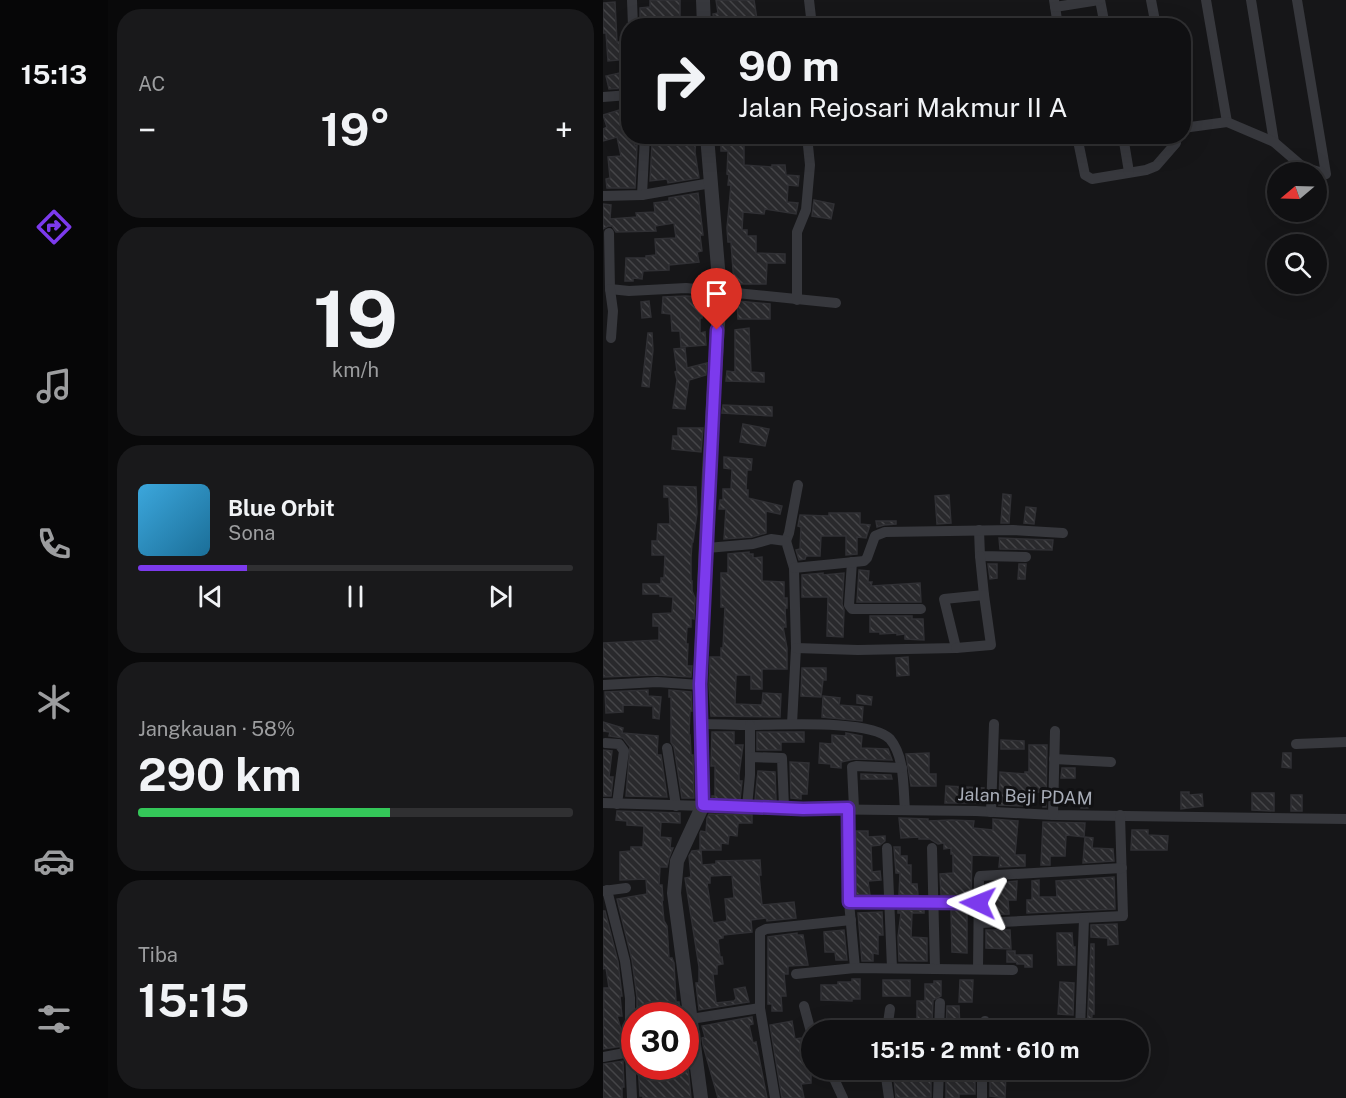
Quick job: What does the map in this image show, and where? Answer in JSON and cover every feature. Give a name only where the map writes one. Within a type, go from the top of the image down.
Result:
[{"type":"street","points":[[632,0],[633,18]]},
{"type":"street","points":[[703,0],[704,18]]},
{"type":"street","points":[[809,0],[811,18]]},
{"type":"street","points":[[1055,4],[1099,0],[1103,18]]},
{"type":"street","points":[[1151,0],[1154,18]]},
{"type":"street","points":[[1206,0],[1227,122]]},
{"type":"street","points":[[1251,0],[1274,142]]},
{"type":"street","points":[[1191,127],[1227,122],[1274,142],[1303,167],[1326,174],[1297,0]]},
{"type":"street","points":[[603,97],[621,96]]},
{"type":"street","points":[[642,195],[645,144]]},
{"type":"street","points":[[689,1002],[674,879],[678,861],[703,805],[700,684],[709,470],[720,292],[708,144]]},
{"type":"street","points":[[797,300],[797,232],[806,210],[810,165],[808,144]]},
{"type":"street","points":[[1079,144],[1085,175],[1092,178],[1156,166],[1175,144]]},
{"type":"street","points":[[1124,144],[1129,172]]},
{"type":"street","points":[[603,196],[642,195],[711,183]]},
{"type":"street","points":[[609,233],[610,289],[613,311],[611,338]]},
{"type":"street","points":[[610,289],[630,291],[686,288],[836,303]]},
{"type":"street","points":[[792,724],[796,648],[794,568],[786,541],[798,485]]},
{"type":"street","points":[[794,568],[866,560],[875,536],[885,532],[979,530],[1063,533]]},
{"type":"street","points":[[796,648],[858,650],[991,645],[979,530]]},
{"type":"street","points":[[707,548],[753,544],[771,539],[786,541]]},
{"type":"street","points":[[980,556],[1026,557]]},
{"type":"street","points":[[852,562],[849,605],[852,609],[921,609]]},
{"type":"street","points":[[955,648],[944,599],[984,595]]},
{"type":"street","points":[[603,685],[657,682],[700,684]]},
{"type":"street","points":[[991,812],[994,723]]},
{"type":"street","points":[[700,724],[848,726],[884,734],[891,741],[902,768],[905,810]]},
{"type":"street","points":[[747,807],[750,775],[750,725]]},
{"type":"street","points":[[1053,814],[1055,731]]},
{"type":"street","points":[[1296,744],[1346,742]]},
{"type":"street","points":[[605,743],[619,744],[624,751],[617,804]]},
{"type":"street","points":[[667,748],[676,806]]},
{"type":"street","points":[[750,757],[782,758],[784,807]]},
{"type":"street","points":[[1054,759],[1111,762]]},
{"type":"street","points":[[855,968],[849,902],[852,768],[856,766],[902,768]]},
{"type":"street","name":"Jalan Beji PDAM","points":[[603,803],[1346,819]]},
{"type":"street","points":[[980,923],[1121,917],[1123,915],[1119,815]]},
{"type":"street","points":[[887,848],[892,968]]},
{"type":"street","points":[[932,848],[935,968]]},
{"type":"street","points":[[978,969],[980,923],[978,903],[981,875],[1122,868]]},
{"type":"street","points":[[626,888],[605,891],[625,961],[630,1002]]},
{"type":"street","points":[[849,902],[978,903]]},
{"type":"street","points":[[1080,1020],[1084,919]]},
{"type":"street","points":[[775,1098],[761,1008],[760,932],[766,929],[851,920]]},
{"type":"street","points":[[796,974],[855,968],[1013,970]]},
{"type":"street","points":[[939,1020],[940,1003]]},
{"type":"street","points":[[804,1006],[808,1020]]},
{"type":"street","points":[[699,1018],[761,1008]]},
{"type":"street","points":[[888,1020],[890,1009]]},
{"type":"street","points":[[603,1057],[621,1054]]},
{"type":"street","points":[[632,1080],[632,1098]]},
{"type":"street","points":[[697,1080],[701,1098]]},
{"type":"street","points":[[835,1080],[843,1098]]},
{"type":"street","points":[[886,1080],[889,1098]]},
{"type":"street","points":[[938,1098],[939,1080]]},
{"type":"street","points":[[982,1080],[982,1098]]},
{"type":"building","points":[[650,0],[680,0],[680,18],[640,18],[640,8],[650,7]]},
{"type":"building","points":[[716,0],[754,0],[757,18],[714,18],[713,14],[718,13]]},
{"type":"building","points":[[615,2],[617,42],[621,42],[621,60],[608,61],[606,33],[603,33],[603,3]]},
{"type":"building","points":[[621,73],[621,88],[609,89],[606,76]]},
{"type":"building","points":[[621,109],[621,144],[637,145],[635,188],[607,188],[606,179],[610,178],[608,157],[621,156],[617,137],[603,141],[603,129],[607,127],[603,115]]},
{"type":"building","points":[[652,144],[696,144],[699,178],[668,183],[667,179],[650,181]]},
{"type":"building","points":[[721,144],[744,144],[744,165],[772,167],[772,165],[785,165],[786,175],[799,176],[798,186],[788,185],[787,202],[798,203],[796,214],[765,209],[764,214],[743,212],[742,230],[747,230],[747,236],[756,236],[756,253],[785,254],[785,263],[767,263],[766,284],[734,284],[731,242],[728,242],[727,228],[731,185],[728,185],[729,175],[727,174],[728,151],[721,151]]},
{"type":"building","points":[[698,193],[703,235],[700,235],[702,251],[697,252],[699,262],[669,265],[669,270],[643,271],[642,279],[633,278],[633,281],[625,281],[626,258],[646,258],[646,256],[656,255],[655,239],[676,238],[674,223],[655,226],[656,231],[616,232],[612,226],[603,229],[603,204],[611,205],[610,219],[637,217],[636,213],[655,212],[654,203]]},
{"type":"building","points":[[814,200],[834,204],[831,219],[812,216]]},
{"type":"building","points":[[702,273],[709,273],[710,283],[701,282]]},
{"type":"building","points":[[663,297],[702,297],[704,300],[702,318],[700,318],[700,333],[705,332],[706,345],[681,347],[680,331],[672,331],[671,314],[662,313]]},
{"type":"building","points":[[649,301],[651,317],[642,318],[641,302]]},
{"type":"building","points":[[737,301],[770,304],[770,319],[738,319]]},
{"type":"building","points":[[749,328],[751,372],[764,373],[764,382],[726,381],[727,371],[735,372],[735,330]]},
{"type":"building","points":[[648,333],[652,333],[653,350],[649,387],[642,386]]},
{"type":"building","points":[[685,348],[687,368],[707,363],[706,375],[689,380],[685,409],[673,408],[677,380],[674,349]]},
{"type":"building","points":[[723,405],[772,407],[772,416],[722,413]]},
{"type":"building","points":[[743,424],[769,429],[765,446],[740,442]]},
{"type":"building","points":[[678,428],[703,428],[701,452],[672,449],[673,436],[678,436]]},
{"type":"building","points":[[724,457],[752,459],[751,470],[747,470],[748,498],[782,506],[780,514],[766,511],[766,533],[752,537],[724,539],[726,509],[719,509],[720,500],[723,500],[723,489],[731,489],[732,469],[724,468]]},
{"type":"building","points":[[664,486],[696,487],[697,513],[691,558],[692,591],[695,598],[694,619],[691,618],[691,627],[687,627],[686,644],[688,644],[687,666],[692,666],[691,677],[657,675],[603,677],[603,643],[659,640],[659,626],[653,626],[653,614],[672,613],[673,597],[643,594],[643,584],[661,584],[661,578],[664,578],[665,555],[652,555],[652,541],[657,541],[658,524],[670,524],[669,497],[664,497]]},
{"type":"building","points":[[1003,494],[1011,495],[1009,523],[1001,523]]},
{"type":"building","points":[[949,495],[951,523],[937,524],[935,496]]},
{"type":"building","points":[[1026,507],[1036,508],[1034,524],[1024,523]]},
{"type":"building","points":[[829,513],[860,513],[860,524],[870,525],[866,538],[857,537],[857,554],[846,555],[846,536],[821,536],[820,556],[806,556],[805,559],[799,560],[796,550],[800,549],[801,527],[798,526],[800,515],[829,516]]},
{"type":"building","points":[[876,521],[896,521],[896,524],[877,527]]},
{"type":"building","points":[[999,538],[1053,540],[1052,550],[1000,549]]},
{"type":"building","points":[[749,552],[753,554],[753,558],[762,557],[762,581],[784,582],[784,598],[787,598],[787,608],[785,608],[786,627],[783,627],[787,648],[787,669],[762,669],[762,689],[751,689],[751,675],[736,675],[735,704],[762,705],[763,693],[781,694],[780,717],[711,716],[710,657],[721,657],[721,648],[723,648],[725,607],[721,607],[721,573],[728,573],[728,554]]},
{"type":"building","points":[[988,564],[997,564],[997,578],[990,579]]},
{"type":"building","points":[[1019,564],[1026,564],[1025,579],[1018,579]]},
{"type":"building","points":[[859,570],[869,571],[868,582],[872,582],[871,586],[920,583],[921,602],[857,602]]},
{"type":"building","points":[[823,573],[823,575],[844,573],[843,637],[827,636],[828,597],[802,597],[802,575]]},
{"type":"building","points":[[870,616],[912,616],[912,619],[923,619],[924,640],[905,639],[905,634],[870,632]]},
{"type":"building","points":[[908,657],[909,675],[897,676],[896,658]]},
{"type":"building","points":[[802,668],[826,668],[826,680],[823,680],[821,697],[801,696]]},
{"type":"building","points":[[648,690],[648,696],[661,697],[659,719],[653,718],[653,706],[623,705],[623,712],[606,713],[605,692]]},
{"type":"building","points":[[669,690],[691,692],[692,711],[690,711],[689,735],[691,755],[693,755],[694,798],[682,798],[674,747],[671,742]]},
{"type":"building","points":[[857,695],[872,697],[871,705],[857,703]]},
{"type":"building","points":[[823,696],[840,698],[839,705],[863,707],[862,721],[822,717]]},
{"type":"building","points":[[603,722],[623,728],[622,733],[658,736],[657,755],[661,755],[667,797],[626,796],[630,747],[623,738],[609,736],[610,732],[603,731]]},
{"type":"building","points":[[712,732],[734,732],[734,745],[743,745],[739,774],[739,781],[742,781],[740,800],[712,799],[712,796],[715,796],[715,766],[711,766]]},
{"type":"building","points":[[757,732],[804,732],[804,742],[781,742],[781,750],[757,750]]},
{"type":"building","points":[[846,733],[862,736],[861,748],[888,749],[892,760],[855,759],[841,762],[841,768],[819,763],[820,743],[832,744],[832,735],[846,736]]},
{"type":"building","points":[[1001,740],[1024,741],[1024,749],[1001,749]]},
{"type":"building","points":[[1029,745],[1047,745],[1046,807],[1043,807],[1044,792],[1026,792],[1026,806],[999,805],[1000,772],[1025,774],[1029,772]]},
{"type":"building","points":[[603,750],[612,751],[609,777],[613,777],[611,796],[603,796]]},
{"type":"building","points":[[929,753],[929,774],[936,774],[936,786],[911,786],[906,754]]},
{"type":"building","points":[[1283,753],[1291,753],[1291,768],[1282,767]]},
{"type":"building","points":[[790,762],[809,763],[807,794],[801,794],[801,799],[791,798]]},
{"type":"building","points":[[1062,768],[1075,768],[1075,778],[1061,778]]},
{"type":"building","points":[[758,771],[775,772],[776,800],[755,800]]},
{"type":"building","points":[[861,774],[891,775],[892,779],[861,779]]},
{"type":"building","points":[[946,786],[984,788],[984,803],[945,803]]},
{"type":"building","points":[[1181,792],[1189,792],[1189,795],[1202,794],[1203,806],[1181,809]]},
{"type":"building","points":[[1081,793],[1089,793],[1088,808],[1081,808]]},
{"type":"building","points":[[1252,793],[1274,793],[1274,811],[1252,810]]},
{"type":"building","points":[[1291,795],[1302,795],[1302,811],[1291,811]]},
{"type":"building","points":[[617,811],[680,813],[680,823],[661,822],[660,837],[671,838],[670,848],[673,848],[667,867],[660,867],[659,885],[662,885],[669,958],[672,958],[674,963],[676,1002],[637,1002],[632,960],[617,899],[647,894],[646,879],[620,880],[620,852],[631,851],[631,847],[643,847],[644,826],[627,825],[627,821],[616,820]]},
{"type":"building","points":[[709,814],[752,815],[752,823],[738,823],[737,836],[729,835],[728,844],[721,843],[721,850],[700,850],[700,833],[701,831],[706,832]]},
{"type":"building","points":[[899,818],[928,819],[928,821],[974,821],[973,828],[993,830],[993,819],[1018,821],[1015,855],[1025,855],[1025,866],[999,867],[1000,856],[972,855],[971,895],[941,895],[940,874],[953,873],[951,848],[944,849],[944,843],[938,844],[930,839],[901,838]]},
{"type":"building","points":[[1043,822],[1085,823],[1084,837],[1066,835],[1065,856],[1050,856],[1050,865],[1041,865]]},
{"type":"building","points":[[1132,830],[1148,830],[1148,835],[1168,836],[1167,850],[1131,850]]},
{"type":"building","points":[[856,831],[868,831],[868,837],[885,836],[885,841],[880,845],[871,846],[872,872],[880,871],[881,880],[868,881],[870,895],[856,895]]},
{"type":"building","points":[[1085,837],[1093,838],[1092,848],[1113,849],[1114,861],[1083,863]]},
{"type":"building","points":[[894,847],[900,847],[900,856],[907,856],[907,865],[911,865],[911,884],[917,884],[918,895],[899,895],[900,873],[896,873]]},
{"type":"building","points":[[701,850],[702,865],[716,864],[716,861],[760,860],[762,905],[794,902],[796,918],[751,920],[752,932],[723,935],[723,938],[718,939],[723,964],[717,965],[717,974],[713,974],[716,1003],[734,1001],[736,999],[734,989],[745,987],[749,1002],[699,1010],[696,983],[699,983],[699,967],[685,878],[691,877],[689,856],[692,851]],"holes":[[[732,875],[734,898],[725,899],[727,921],[713,923],[707,883],[710,883],[710,876]]]},
{"type":"building","points":[[1114,877],[1115,909],[1027,913],[1027,900],[1032,900],[1032,881],[1039,880],[1039,897],[1057,897],[1056,881]]},
{"type":"building","points":[[1017,881],[1016,900],[1008,900],[1009,914],[986,915],[986,884]]},
{"type":"building","points":[[898,910],[924,910],[924,913],[912,913],[911,937],[927,938],[927,961],[899,961],[898,937],[901,913],[898,913]]},
{"type":"building","points":[[951,910],[967,910],[967,953],[952,952]]},
{"type":"building","points":[[603,911],[605,911],[618,962],[622,996],[620,996],[621,1016],[617,1016],[621,1029],[621,1046],[603,1049],[604,988],[609,988],[606,968],[603,969]]},
{"type":"building","points":[[882,912],[883,935],[878,935],[878,954],[873,953],[873,961],[862,961],[858,913]]},
{"type":"building","points":[[1117,924],[1118,944],[1108,945],[1108,938],[1091,937],[1091,925]]},
{"type":"building","points":[[844,930],[847,960],[836,960],[835,952],[825,952],[824,932]]},
{"type":"building","points":[[986,930],[1010,930],[1011,949],[986,948]]},
{"type":"building","points":[[797,933],[797,935],[803,935],[808,965],[788,966],[788,974],[784,974],[786,996],[781,996],[782,1011],[772,1011],[772,1004],[768,1004],[768,937]]},
{"type":"building","points":[[1057,933],[1072,933],[1075,965],[1058,965]]},
{"type":"building","points":[[1091,944],[1094,944],[1094,1014],[1092,1014],[1092,1020],[1087,1020]]},
{"type":"building","points":[[1007,951],[1015,951],[1015,955],[1032,955],[1032,967],[1007,962]]},
{"type":"building","points":[[852,979],[860,979],[860,999],[821,1000],[821,985],[838,985],[838,982],[852,982]]},
{"type":"building","points":[[883,980],[910,980],[910,996],[883,996]]},
{"type":"building","points":[[960,980],[973,980],[972,1002],[959,1002]]},
{"type":"building","points":[[934,981],[941,981],[941,996],[933,1000],[932,1020],[917,1020],[917,1001],[925,1001],[925,984],[934,984]]},
{"type":"building","points":[[1060,982],[1074,983],[1073,1015],[1058,1014]]},
{"type":"building","points":[[947,1006],[959,1006],[960,1020],[946,1020]]},
{"type":"building","points":[[752,1017],[753,1024],[749,1025],[753,1043],[756,1042],[767,1098],[718,1098],[703,1045],[702,1038],[705,1037],[702,1026]]},
{"type":"building","points":[[792,1021],[795,1039],[801,1038],[801,1080],[811,1080],[811,1083],[801,1084],[804,1098],[782,1098],[770,1025]]},
{"type":"building","points":[[621,1061],[621,1080],[624,1080],[624,1087],[622,1087],[622,1098],[603,1098],[603,1064]]},
{"type":"building","points":[[639,1080],[689,1080],[691,1098],[643,1098],[640,1096]]},
{"type":"building","points":[[894,1080],[931,1080],[931,1097],[896,1098]]},
{"type":"building","points":[[946,1080],[975,1080],[975,1094],[959,1094],[959,1098],[946,1098]]},
{"type":"building","points":[[990,1080],[1006,1080],[1005,1098],[990,1096]]},
{"type":"route","points":[[717,330],[700,684],[703,805],[803,809],[848,808],[849,902],[978,903]]}]
